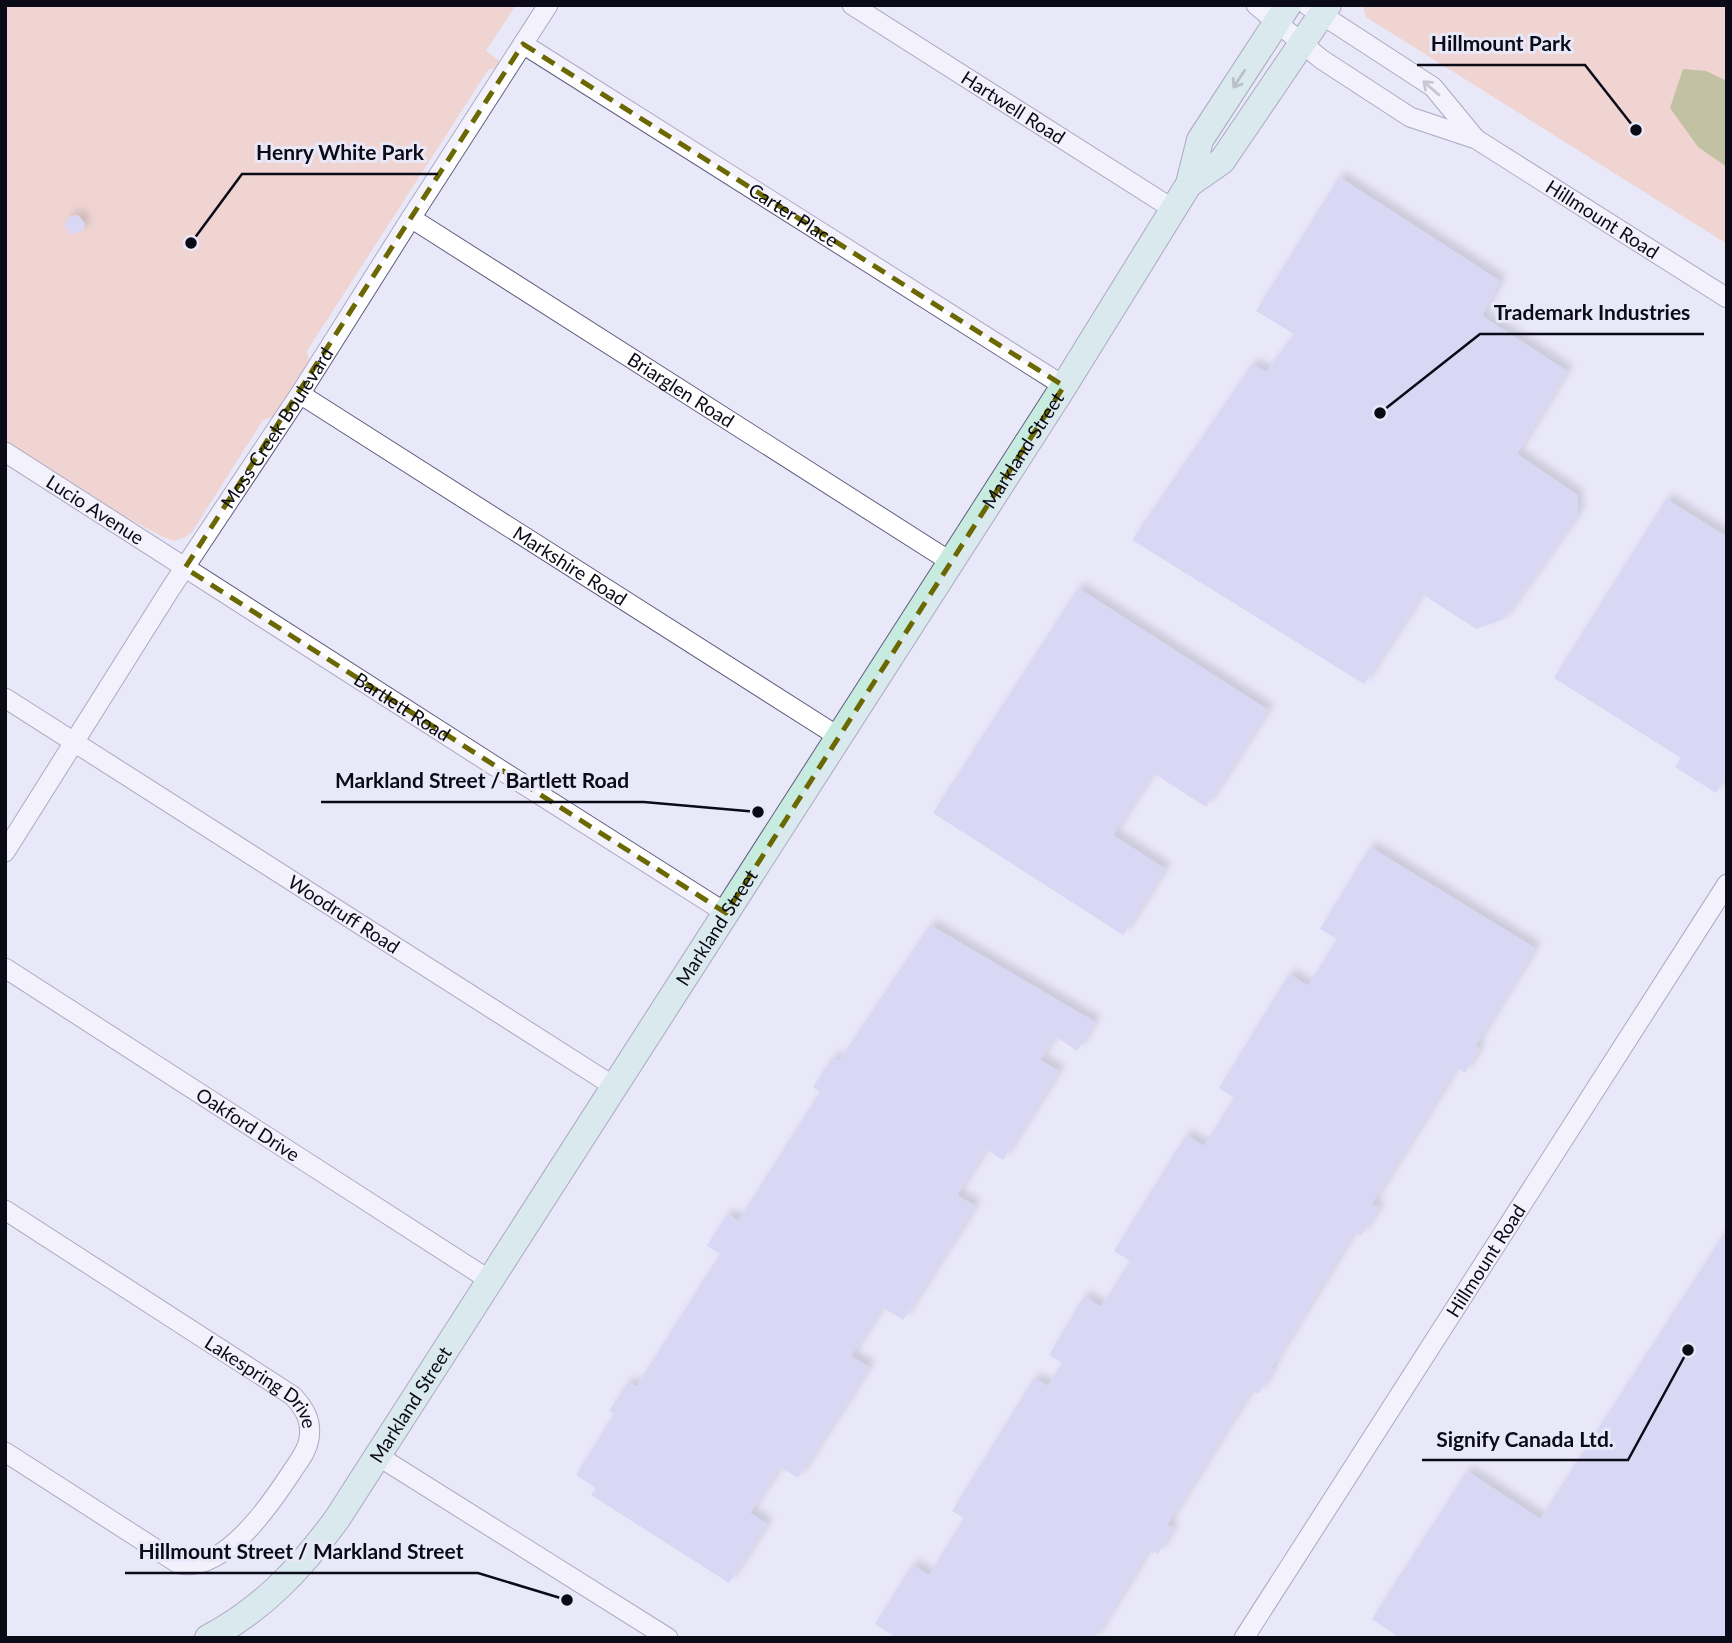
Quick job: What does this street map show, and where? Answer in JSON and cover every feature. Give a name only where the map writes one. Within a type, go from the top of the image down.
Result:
[{"type":"street","name":"Moss Creek Boulevard","points":[[5,852],[548,5]]},
{"type":"street","name":"Hartwell Road","points":[[852,5],[1173,209]]},
{"type":"street","name":"Hillmount Road","points":[[1256,5],[1282,14],[1302,44],[1410,117],[1476,139],[1727,298]]},
{"type":"street","name":"Markland Street","points":[[1189,184],[1222,161],[1302,44],[1319,8]]},
{"type":"street","name":"Hillmount Road","points":[[1319,8],[1433,87],[1476,139]]},
{"type":"street","name":"Markland Street","points":[[208,1638],[253,1609],[284,1583],[312,1553],[337,1519],[1064,386],[1189,184],[1200,139],[1282,14]]},
{"type":"street","name":"Carter Place","points":[[523,44],[1064,386]]},
{"type":"street","name":"Briarglen Road","points":[[411,218],[951,562]]},
{"type":"street","name":"Markshire Road","points":[[300,394],[839,737]]},
{"type":"street","name":"Lucio Avenue","points":[[5,452],[185,568]]},
{"type":"street","name":"Bartlett Road","points":[[185,568],[726,913]]},
{"type":"street","name":"Woodruff Road","points":[[5,698],[615,1087]]},
{"type":"street","name":"Hillmount Road","points":[[1244,1638],[1727,884]]},
{"type":"street","name":"Oakford Drive","points":[[5,968],[491,1281]]},
{"type":"street","name":"Lakespring Drive","points":[[5,1210],[293,1396],[303,1407],[310,1426],[309,1441],[304,1452],[272,1501],[253,1524],[222,1552],[208,1560],[187,1565],[179,1564],[148,1545],[5,1452]]},
{"type":"street","points":[[378,1456],[668,1638]]},
{"type":"highlighted area","points":[[523,44],[1064,386],[726,913],[185,568]]},
{"type":"shaded area","points":[[5,5],[516,5],[486,51],[502,63],[488,70],[307,351],[309,362],[275,416],[263,420],[192,532],[174,541],[124,516],[5,440]]},
{"type":"shaded area","points":[[1363,5],[1727,5],[1727,244],[1366,17]]},
{"type":"shaded area","points":[[1683,69],[1706,71],[1727,81],[1727,167],[1698,147],[1670,108]]},
{"type":"building","points":[[1339,177],[1500,281],[1482,316],[1567,371],[1517,454],[1577,495],[1578,514],[1504,619],[1476,629],[1422,594],[1364,684],[1132,540],[1252,364],[1266,372],[1294,334],[1256,311]]},
{"type":"building","points":[[78,215],[85,224],[82,232],[70,234],[65,226],[68,217]]},
{"type":"building","points":[[1666,499],[1727,537],[1727,775],[1716,793],[1675,767],[1681,758],[1554,678]]},
{"type":"building","points":[[1078,588],[1268,710],[1206,807],[1153,773],[1113,835],[1165,869],[1123,935],[933,813]]},
{"type":"building","points":[[1370,847],[1535,948],[1475,1046],[1479,1049],[1465,1073],[1456,1068],[1372,1204],[1379,1208],[1361,1236],[1354,1232],[1258,1394],[1251,1390],[1167,1525],[1173,1528],[1158,1554],[1149,1549],[1095,1638],[897,1638],[875,1624],[912,1565],[929,1575],[964,1518],[952,1511],[1034,1378],[1048,1386],[1062,1363],[1049,1355],[1084,1296],[1101,1307],[1130,1261],[1114,1251],[1186,1135],[1204,1146],[1234,1098],[1219,1088],[1289,974],[1308,986],[1337,939],[1320,929]]},
{"type":"building","points":[[930,925],[1095,1022],[1077,1051],[1055,1036],[1040,1060],[1059,1071],[1003,1160],[986,1149],[957,1195],[975,1206],[903,1320],[882,1307],[851,1356],[869,1367],[798,1478],[780,1467],[750,1513],[767,1524],[729,1583],[591,1495],[596,1488],[576,1475],[614,1414],[609,1411],[628,1382],[636,1387],[720,1254],[707,1246],[727,1214],[738,1221],[820,1092],[813,1087],[833,1057],[839,1061]]},
{"type":"building","points":[[1727,1229],[1727,1638],[1400,1638],[1372,1619],[1467,1471],[1540,1519]]},
{"type":"place","name":"Hillmount Park","points":[[1636,130]]},
{"type":"place","name":"Henry White Park","points":[[191,243]]},
{"type":"place","name":"Trademark Industries","points":[[1380,413]]},
{"type":"place","name":"Markland Street / Bartlett Road","points":[[758,812]]},
{"type":"place","name":"Signify Canada Ltd.","points":[[1688,1350]]},
{"type":"place","name":"Hillmount Street / Markland Street","points":[[567,1600]]}]
